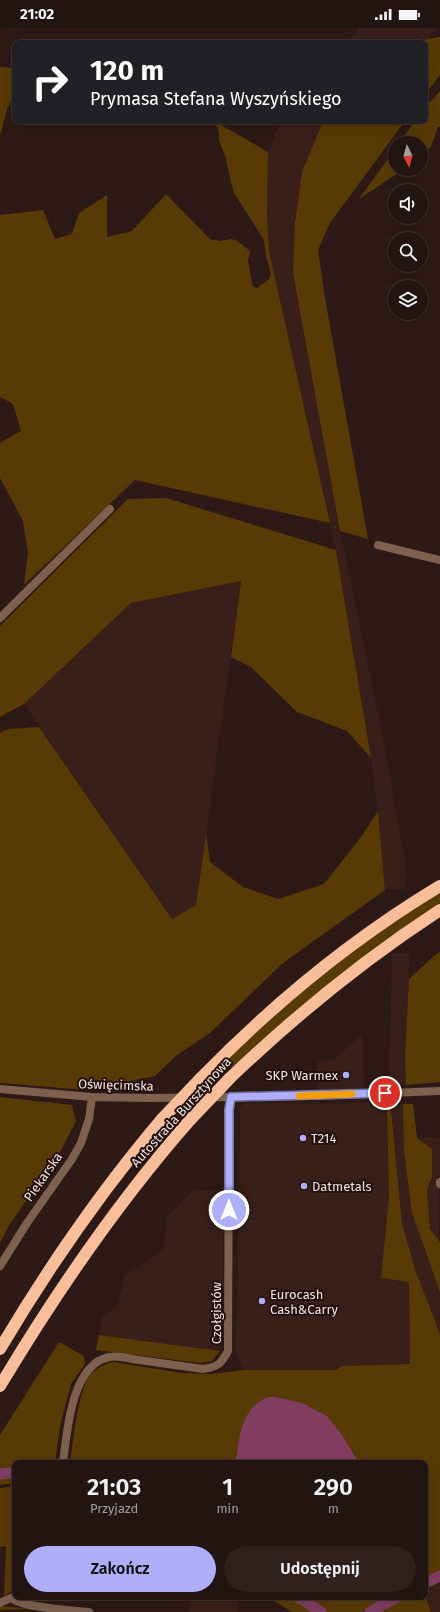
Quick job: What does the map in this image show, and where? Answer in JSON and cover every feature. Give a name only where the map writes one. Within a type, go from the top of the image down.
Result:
[{"type":"highway","name":"Autostrada Bursztynowa","points":[[0,1349],[42,1281],[86,1216],[121,1169],[162,1119],[225,1053],[277,1005],[334,959],[380,925],[440,886]]},
{"type":"highway","name":"Autostrada Bursztynowa","points":[[0,1386],[48,1307],[101,1230],[144,1174],[190,1120],[230,1078],[282,1028],[316,999],[385,946],[440,910]]},
{"type":"street","points":[[0,618],[110,510]]},
{"type":"street","points":[[378,545],[440,560]]},
{"type":"street","name":"Oświęcimska","points":[[0,1089],[92,1097],[231,1097],[440,1091]]},
{"type":"street","name":"Piekarska","points":[[0,1266],[35,1210],[72,1159],[81,1143],[89,1119],[92,1097]]},
{"type":"street","name":"Czołgistów","points":[[63,1460],[70,1415],[80,1384],[88,1371],[98,1361],[115,1357],[203,1369],[213,1368],[220,1364],[228,1351],[229,1118],[231,1097]]},
{"type":"street","points":[[0,1603],[12,1598]]},
{"type":"street","points":[[14,1600],[27,1605],[89,1612]]},
{"type":"shaded area","points":[[361,28],[436,28],[425,40],[347,40]]},
{"type":"shaded area","points":[[440,37],[440,75],[428,91],[428,40],[425,40]]},
{"type":"shaded area","points":[[0,67],[12,68],[12,99],[8,107],[0,135]]},
{"type":"shaded area","points":[[440,91],[440,127],[438,127],[431,147],[428,149],[428,136],[404,136],[413,124],[428,124],[428,105]]},
{"type":"shaded area","points":[[215,124],[219,124],[268,152],[267,217],[269,251],[330,523],[135,480],[24,585],[28,553],[23,521],[0,478],[0,443],[21,431],[13,404],[0,397],[0,215],[43,210],[55,239],[72,234],[79,213],[107,195],[107,237],[132,231],[166,194],[210,239],[220,241],[230,239],[236,240],[250,251],[248,261],[253,287],[257,288],[269,279],[271,274],[266,256],[264,240],[234,193],[226,159],[219,140],[217,126]]},
{"type":"shaded area","points":[[280,124],[322,124],[302,172],[293,273],[340,531],[381,728],[406,866],[405,889],[385,889],[378,811],[371,758],[336,550],[269,251],[267,217],[268,152]]},
{"type":"shaded area","points":[[322,124],[403,124],[394,136],[388,136],[388,144],[330,223],[318,250],[325,298],[368,539],[340,531],[293,273],[295,223],[302,172]]},
{"type":"shaded area","points":[[388,159],[388,176],[394,176],[359,199]]},
{"type":"shaded area","points":[[166,498],[336,550],[371,758],[347,731],[297,712],[251,667],[231,657],[241,581],[131,603],[24,704],[0,717],[0,626],[128,499]]},
{"type":"shaded area","points":[[241,581],[196,905],[172,919],[24,704],[131,603]]},
{"type":"shaded area","points":[[39,727],[172,919],[196,905],[206,834],[210,862],[243,887],[278,899],[324,884],[361,837],[378,811],[385,890],[283,963],[210,1033],[177,1055],[155,1076],[85,1090],[0,1083],[0,733],[8,729]]},
{"type":"shaded area","points":[[440,891],[440,905],[233,1068],[225,1060],[291,1000],[361,944]]},
{"type":"shaded area","points":[[440,952],[440,1082],[406,1085],[405,1056],[409,979]]},
{"type":"shaded area","points":[[392,953],[409,953],[405,1056],[406,1085],[389,1085]]},
{"type":"shaded area","points":[[362,1034],[364,1088],[318,1090],[318,1061],[334,1060]]},
{"type":"shaded area","points":[[0,1097],[72,1105],[76,1121],[59,1154],[10,1224],[0,1243]]},
{"type":"shaded area","points":[[386,1101],[389,1197],[381,1278],[409,1282],[410,1364],[341,1366],[336,1370],[243,1370],[236,1354],[240,1107],[244,1103],[333,1104]]},
{"type":"shaded area","points":[[403,1104],[404,1152],[412,1213],[440,1292],[440,1334],[416,1272],[402,1224],[391,1105]]},
{"type":"shaded area","points":[[403,1104],[413,1104],[417,1138],[432,1149],[432,1177],[427,1189],[430,1229],[440,1242],[440,1292],[412,1213],[404,1152]]},
{"type":"shaded area","points":[[387,1109],[391,1109],[402,1224],[416,1272],[440,1334],[440,1573],[428,1579],[428,1460],[70,1460],[77,1415],[83,1390],[92,1373],[99,1367],[108,1363],[114,1362],[182,1373],[212,1374],[243,1370],[336,1370],[341,1366],[410,1364],[409,1282],[381,1278],[389,1197]]},
{"type":"shaded area","points":[[417,1138],[440,1138],[439,1241],[430,1229],[427,1188],[432,1177]]},
{"type":"shaded area","points":[[193,1190],[223,1191],[223,1284],[220,1351],[99,1335],[102,1317],[117,1307],[125,1275],[164,1250],[167,1217]]},
{"type":"shaded area","points":[[99,1335],[220,1351],[212,1361],[200,1363],[96,1350]]},
{"type":"shaded area","points":[[59,1342],[84,1356],[85,1364],[71,1384],[60,1426],[55,1460],[12,1460],[12,1468],[0,1470],[0,1435]]},
{"type":"shaded area","points":[[269,1397],[276,1397],[302,1403],[327,1416],[342,1435],[357,1460],[236,1460],[238,1444],[243,1424],[247,1415],[260,1401]]},
{"type":"shaded area","points":[[12,1475],[12,1483],[0,1485],[0,1477]]},
{"type":"shaded area","points":[[12,1486],[12,1590],[4,1597],[6,1546],[0,1547],[0,1488]]},
{"type":"shaded area","points":[[440,1582],[440,1612],[431,1612],[426,1600],[428,1600],[428,1588]]},
{"type":"shaded area","points":[[190,1600],[238,1600],[237,1612],[189,1612]]},
{"type":"shaded area","points":[[273,1600],[297,1600],[315,1612],[292,1612]]},
{"type":"shaded area","points":[[307,1600],[386,1600],[362,1612],[325,1612]]},
{"type":"shaded area","points":[[403,1600],[426,1600],[431,1612],[378,1612]]},
{"type":"shaded area","points":[[0,1606],[32,1609],[0,1610]]},
{"type":"waterway","points":[[0,1474],[12,1472]]},
{"type":"waterway","points":[[428,1582],[440,1576]]},
{"type":"waterway","points":[[303,1600],[321,1612]]},
{"type":"waterway","points":[[370,1612],[392,1600]]},
{"type":"slow traffic","points":[[299,1096],[352,1094]]},
{"type":"place","name":"SKP Warmex","points":[[346,1075]]},
{"type":"place","name":"T214","points":[[303,1138]]},
{"type":"place","name":"Datmetals","points":[[304,1186]]},
{"type":"place","name":"Eurocash Cash&Carry","points":[[262,1301]]},
{"type":"route","points":[[229,1210],[229,1110],[231,1097],[385,1093]]}]
